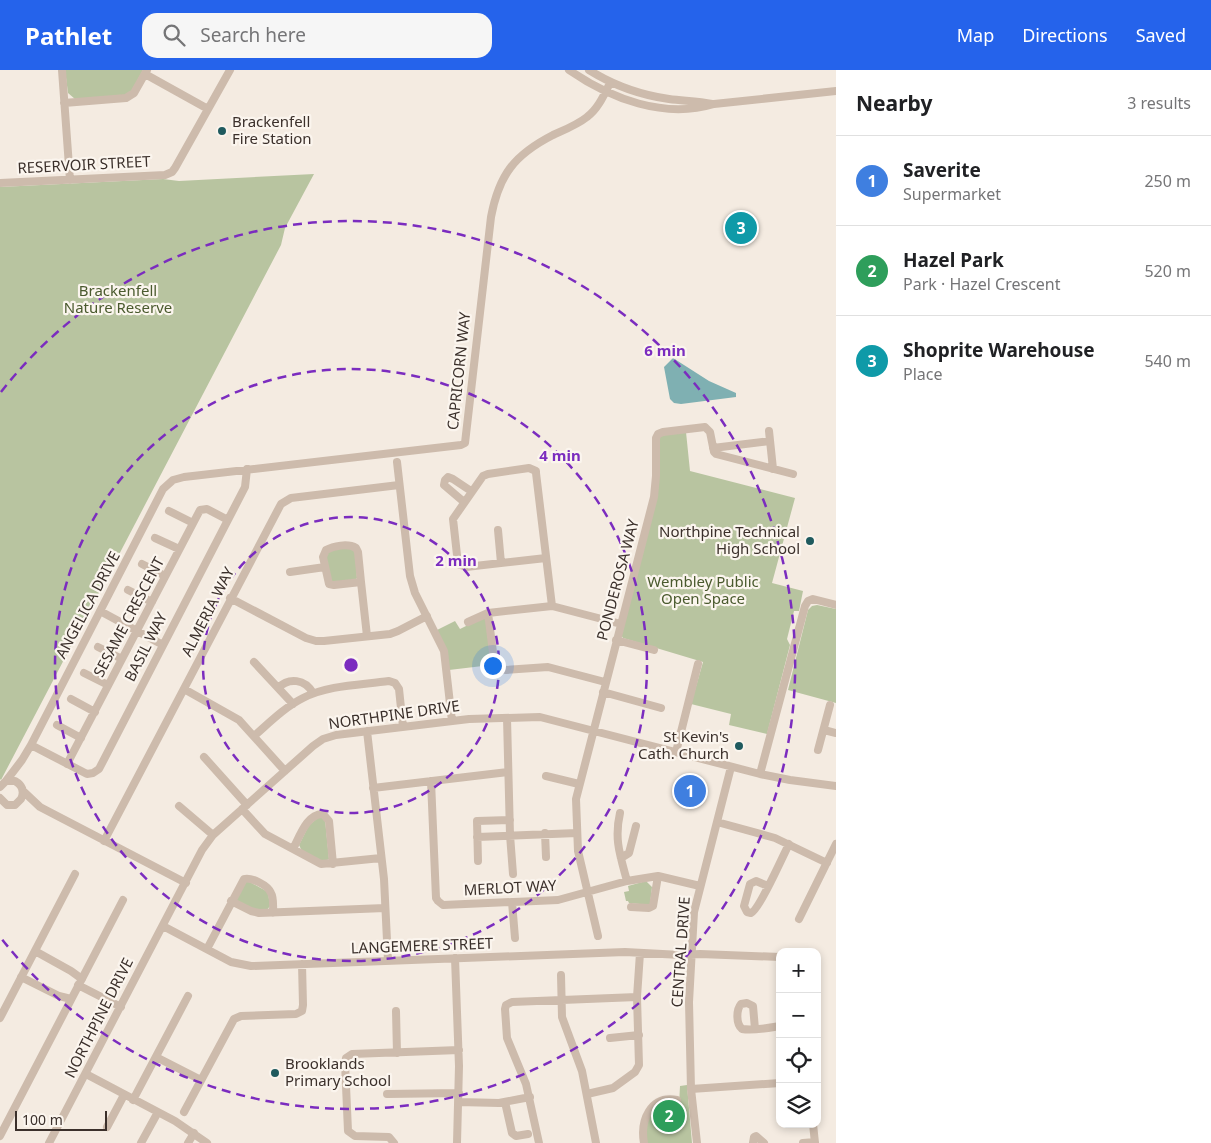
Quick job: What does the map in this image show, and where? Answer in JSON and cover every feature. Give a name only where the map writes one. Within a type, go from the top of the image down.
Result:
[{"type":"street","points":[[62,70],[70,180]]},
{"type":"street","name":"RESERVOIR STREET","points":[[0,183],[165,175],[170,173],[175,168],[230,70]]},
{"type":"street","points":[[569,70],[606,92],[648,106],[674,109],[700,108],[714,104],[836,91]]},
{"type":"street","points":[[589,70],[610,83],[646,94],[714,104]]},
{"type":"street","points":[[64,103],[126,98],[134,93],[146,72],[208,109]]},
{"type":"street","points":[[606,92],[610,83]]},
{"type":"street","name":"CAPRICORN WAY","points":[[173,480],[180,477],[461,445],[465,442],[490,217],[501,181],[508,169],[523,153],[536,144],[586,118],[606,92]]},
{"type":"street","name":"PONDEROSA WAY","points":[[598,936],[578,854],[576,799],[578,784],[654,497],[656,476],[655,440],[657,435],[663,432],[705,427],[710,432],[713,448]]},
{"type":"street","points":[[769,430],[773,469]]},
{"type":"street","points":[[770,441],[713,448],[716,454],[792,474]]},
{"type":"street","points":[[397,462],[410,576],[415,593],[444,651],[452,721]]},
{"type":"street","points":[[546,558],[464,568],[458,564],[452,520],[481,478],[488,474],[529,468],[536,473],[552,606]]},
{"type":"street","name":"BASIL WAY","points":[[31,745],[86,774],[93,773],[99,769],[245,487],[247,469]]},
{"type":"street","points":[[464,502],[446,488],[444,485],[445,480],[448,477],[453,478],[472,491]]},
{"type":"street","name":"ANGELICA DRIVE","points":[[3,784],[31,745],[164,490],[173,480]]},
{"type":"street","name":"ALMERIA WAY","points":[[104,841],[276,510],[283,502],[291,498],[399,485]]},
{"type":"street","name":"SESAME CRESCENT","points":[[67,764],[200,510],[203,508],[228,520]]},
{"type":"street","points":[[169,511],[193,523]]},
{"type":"street","points":[[498,530],[501,563]]},
{"type":"street","points":[[155,538],[179,550]]},
{"type":"street","points":[[361,582],[330,585],[327,581],[323,554],[327,549],[349,545],[354,546],[358,552],[367,636]]},
{"type":"street","points":[[142,564],[165,576]]},
{"type":"street","points":[[290,572],[325,567]]},
{"type":"street","points":[[128,590],[152,602]]},
{"type":"street","points":[[230,598],[311,640],[324,641],[398,631],[427,616]]},
{"type":"street","points":[[760,774],[804,608],[808,601],[813,599],[836,605]]},
{"type":"street","points":[[468,622],[488,613],[552,606],[621,624]]},
{"type":"street","points":[[100,611],[163,645]]},
{"type":"street","points":[[488,613],[494,660],[498,668],[506,670],[548,666],[605,682]]},
{"type":"street","points":[[616,640],[654,650]]},
{"type":"street","points":[[98,647],[122,659]]},
{"type":"street","points":[[254,662],[292,704]]},
{"type":"street","points":[[676,752],[698,664]]},
{"type":"street","points":[[84,673],[108,685]]},
{"type":"street","points":[[278,688],[287,681],[298,681],[308,686],[312,693]]},
{"type":"street","points":[[254,736],[292,704],[312,693],[389,681],[393,682],[398,689],[403,727]]},
{"type":"street","points":[[184,688],[233,716],[254,736],[285,771]]},
{"type":"street","points":[[603,692],[660,708]]},
{"type":"street","points":[[71,699],[95,712]]},
{"type":"street","points":[[818,750],[830,705]]},
{"type":"street","points":[[507,718],[513,874]]},
{"type":"street","name":"NORTHPINE DRIVE","points":[[49,1143],[202,850],[213,835],[323,739],[336,735],[452,721],[545,718],[760,774],[836,786]]},
{"type":"street","points":[[57,725],[81,738]]},
{"type":"street","points":[[824,730],[836,733]]},
{"type":"street","points":[[367,731],[381,858],[388,961]]},
{"type":"street","points":[[204,757],[263,833],[321,864],[381,858]]},
{"type":"street","points":[[22,760],[19,783],[23,791],[40,807],[186,882]]},
{"type":"street","name":"CENTRAL DRIVE","points":[[697,1143],[691,1089],[689,1002],[694,912],[731,766]]},
{"type":"street","points":[[373,788],[508,772]]},
{"type":"street","points":[[546,776],[578,784]]},
{"type":"street","points":[[3,784],[10,780],[19,783]]},
{"type":"street","name":"MERLOT WAY","points":[[431,781],[436,898],[445,905],[564,900],[588,891],[627,881],[658,876],[700,886]]},
{"type":"street","points":[[18,803],[22,799],[23,791]]},
{"type":"street","points":[[0,798],[11,805],[18,803],[40,807]]},
{"type":"street","points":[[179,806],[213,835]]},
{"type":"street","points":[[620,813],[616,828],[627,881]]},
{"type":"street","points":[[293,850],[308,823],[316,815],[324,814],[329,821],[333,864]]},
{"type":"street","points":[[478,861],[477,821],[510,820]]},
{"type":"street","points":[[717,822],[769,836],[827,863]]},
{"type":"street","points":[[621,858],[629,853],[636,826]]},
{"type":"street","points":[[545,833],[546,857]]},
{"type":"street","points":[[478,837],[577,833]]},
{"type":"street","points":[[768,886],[789,844]]},
{"type":"street","points":[[799,919],[836,844]]},
{"type":"street","points":[[0,1018],[75,874]]},
{"type":"street","points":[[631,907],[649,908],[653,906],[658,876]]},
{"type":"street","points":[[207,949],[242,880],[249,878],[270,890],[273,913]]},
{"type":"street","points":[[0,1136],[123,900]]},
{"type":"street","points":[[231,901],[254,913],[385,908]]},
{"type":"street","points":[[512,902],[515,938]]},
{"type":"street","name":"LANGEMERE STREET","points":[[163,926],[231,962],[246,966],[625,952],[776,957]]},
{"type":"street","points":[[35,951],[71,970],[80,982],[121,1007]]},
{"type":"street","points":[[587,1094],[613,1088],[637,1070],[640,1062],[638,997],[640,953]]},
{"type":"street","points":[[455,958],[459,1093],[457,1143]]},
{"type":"street","points":[[184,1112],[234,1019],[241,1016],[296,1014],[302,1011],[304,1005],[302,964]]},
{"type":"street","points":[[561,975],[562,1021],[578,1060],[587,1094],[596,1143]]},
{"type":"street","points":[[21,977],[59,996],[71,999]]},
{"type":"street","points":[[133,1100],[188,996]]},
{"type":"street","points":[[538,1143],[530,1097],[507,1038],[505,1009],[507,1004],[512,1002],[638,997]]},
{"type":"street","points":[[396,1011],[397,1053]]},
{"type":"street","points":[[754,1029],[776,1026]]},
{"type":"street","points":[[610,1038],[639,1035]]},
{"type":"street","points":[[394,1143],[389,1137],[355,1136],[348,1131],[346,1058],[352,1054],[458,1050]]},
{"type":"street","points":[[156,1057],[201,1080]]},
{"type":"street","points":[[86,1074],[158,1112],[194,1133],[207,1143]]},
{"type":"street","points":[[691,1089],[776,1082]]},
{"type":"street","points":[[387,1094],[459,1093]]},
{"type":"street","points":[[107,1127],[124,1095]]},
{"type":"street","points":[[459,1102],[492,1104],[530,1097]]},
{"type":"street","points":[[644,1143],[642,1128],[649,1111],[661,1101],[677,1100]]},
{"type":"street","points":[[505,1102],[512,1133],[516,1136],[528,1134]]},
{"type":"street","points":[[140,1143],[158,1112]]},
{"type":"street","points":[[803,1143],[815,1142],[813,1128]]},
{"type":"street","points":[[188,1143],[194,1133]]},
{"type":"street","points":[[753,1143],[756,1136],[764,1143]]},
{"type":"green space","points":[[65,70],[143,70],[132,90],[125,95],[75,99],[68,93]]},
{"type":"green space","name":"Brackenfell Nature Reserve","points":[[314,174],[285,228],[281,245],[1,780],[0,187]]},
{"type":"green space","name":"Wembley Public Open Space","points":[[686,432],[690,471],[795,498],[772,583],[803,591],[799,611],[794,611],[787,639],[790,645],[767,734],[729,725],[731,714],[691,704],[703,662],[623,638],[621,635],[656,498],[659,436]]},
{"type":"green space","points":[[349,547],[355,551],[357,578],[355,580],[332,583],[326,557],[329,551]]},
{"type":"green space","points":[[817,605],[836,609],[836,703],[788,690],[808,610],[812,606]]},
{"type":"green space","points":[[485,618],[486,621],[491,665],[449,670],[437,630],[455,621],[460,629]]},
{"type":"green space","points":[[319,817],[325,819],[329,859],[324,862],[302,851],[299,845],[309,825]]},
{"type":"green space","points":[[248,881],[268,892],[270,906],[267,910],[258,911],[237,901],[243,884]]},
{"type":"green space","points":[[646,881],[652,887],[650,905],[626,901],[624,892],[629,891],[628,886]]},
{"type":"green space","points":[[687,1085],[692,1143],[646,1143],[646,1130],[650,1114],[666,1103],[672,1106],[679,1105],[680,1086]]},
{"type":"water","points":[[673,358],[709,381],[736,393],[736,397],[681,404],[674,403],[670,399],[664,367]]},
{"type":"place","name":"Brackenfell Fire Station","points":[[222,131]]},
{"type":"place","name":"Shoprite Warehouse","points":[[741,228]]},
{"type":"place","name":"Northpine Technical High School","points":[[810,541]]},
{"type":"place","name":"St Kevin's Cath. Church","points":[[739,746]]},
{"type":"place","name":"Saverite","points":[[690,791]]},
{"type":"place","name":"Brooklands Primary School","points":[[275,1073]]},
{"type":"place","name":"Hazel Park","points":[[669,1116]]}]
